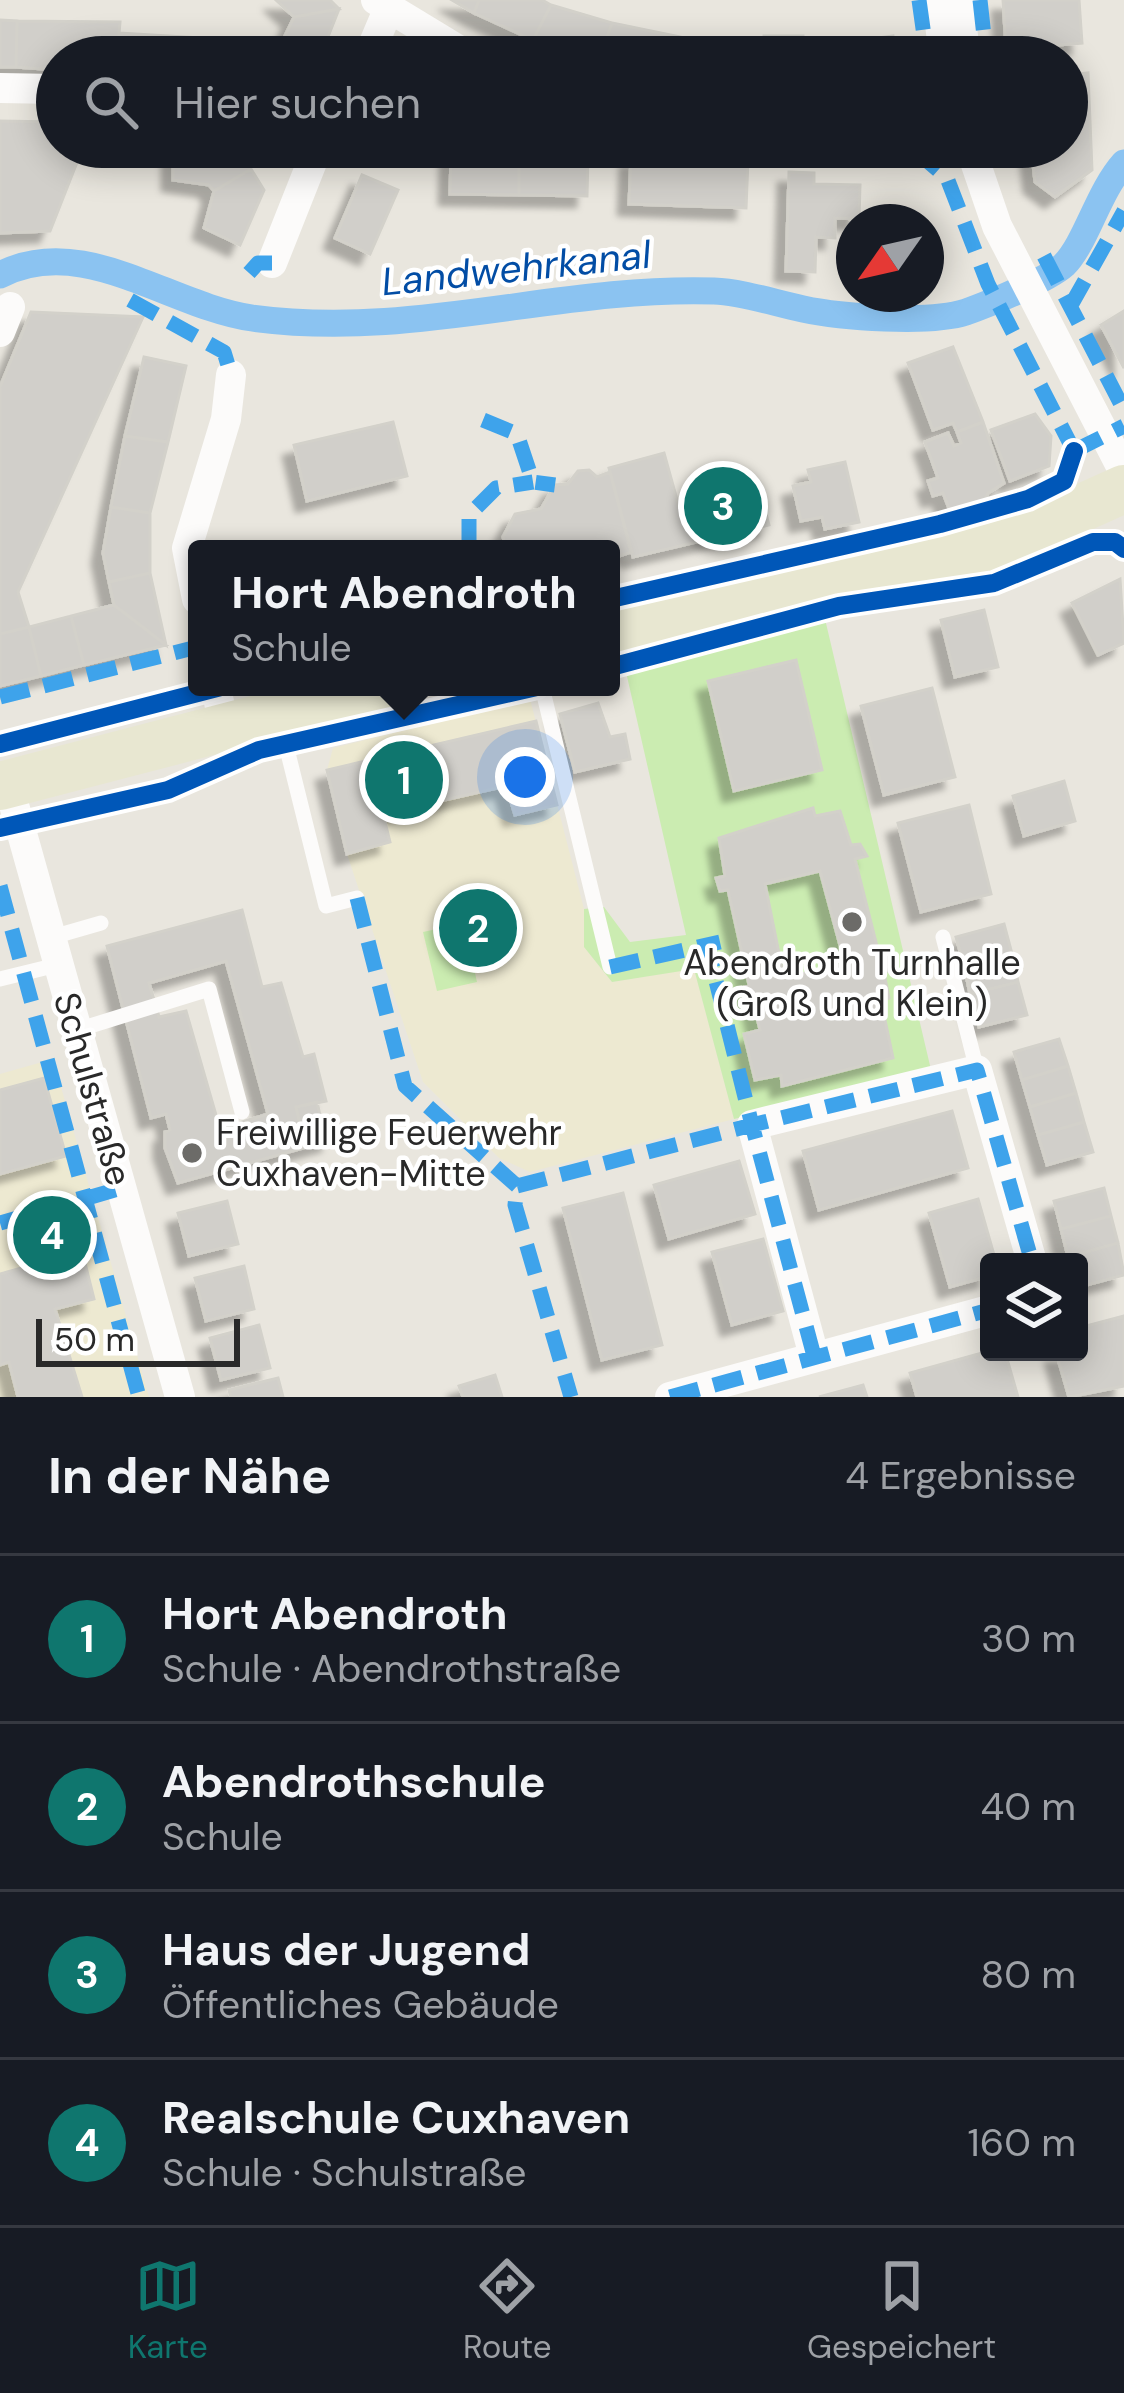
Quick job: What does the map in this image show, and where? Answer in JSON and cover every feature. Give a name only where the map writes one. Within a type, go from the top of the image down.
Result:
[{"type":"main road","points":[[620,632],[997,546],[1124,489]]},
{"type":"main road","points":[[2,782],[220,707],[308,696]]},
{"type":"street","points":[[938,0],[942,36]]},
{"type":"street","points":[[958,0],[963,36]]},
{"type":"street","points":[[374,36],[382,5],[434,36]]},
{"type":"street","points":[[0,88],[36,88]]},
{"type":"street","points":[[272,263],[310,168]]},
{"type":"street","points":[[976,168],[988,206],[1018,268],[1124,472]]},
{"type":"street","points":[[189,540],[226,419],[231,374]]},
{"type":"street","name":"Schulstraße","points":[[2,782],[180,1397]]},
{"type":"street","points":[[814,1356],[752,1126],[977,1070],[1029,1253]]},
{"type":"street","points":[[670,1397],[980,1312]]},
{"type":"lane","points":[[544,696],[610,967]]},
{"type":"lane","points":[[286,745],[326,906],[357,898]]},
{"type":"lane","points":[[0,980],[101,923]]},
{"type":"lane","points":[[943,937],[977,1070]]},
{"type":"lane","points":[[77,1030],[209,989],[242,1112]]},
{"type":"shaded area","points":[[530,699],[584,909],[585,948],[612,982],[694,968],[734,1119],[530,1172],[499,1158],[423,1082],[347,854],[327,770],[333,748]]},
{"type":"shaded area","points":[[53,1059],[149,1397],[0,1397],[0,1074]]},
{"type":"green space","points":[[825,619],[932,1074],[734,1119],[694,969],[612,982],[584,947],[584,909],[604,907],[630,942],[686,935],[626,672]]},
{"type":"green space","points":[[464,923],[477,982],[437,991],[423,932]]},
{"type":"building","points":[[276,0],[330,0],[339,9],[294,17]]},
{"type":"building","points":[[452,0],[479,0],[474,13]]},
{"type":"building","points":[[479,0],[542,0],[551,5],[535,36],[524,36],[474,13]]},
{"type":"building","points":[[1003,0],[1079,0],[1082,36],[1005,36]]},
{"type":"building","points":[[551,5],[612,23],[607,36],[535,36]]},
{"type":"building","points":[[339,9],[328,36],[285,36],[294,17]]},
{"type":"building","points":[[0,20],[17,21],[16,67],[0,67]]},
{"type":"building","points":[[17,21],[120,22],[119,36],[36,36],[36,68],[16,67]]},
{"type":"building","points":[[612,23],[675,36],[607,36]]},
{"type":"building","points":[[1088,73],[1092,170],[1055,197],[1035,182],[1033,168],[1088,168]]},
{"type":"building","points":[[0,121],[36,122],[36,168],[75,168],[50,231],[0,233]]},
{"type":"building","points":[[173,168],[251,169],[214,191],[209,185],[173,180]]},
{"type":"building","points":[[451,168],[519,168],[519,195],[450,194]]},
{"type":"building","points":[[519,168],[588,168],[587,196],[519,195]]},
{"type":"building","points":[[630,168],[748,168],[746,208],[629,204]]},
{"type":"building","points":[[251,169],[264,190],[240,245],[204,228],[214,191]]},
{"type":"building","points":[[789,172],[814,173],[814,184],[860,185],[859,204],[836,204],[835,238],[816,237],[815,272],[786,271]]},
{"type":"building","points":[[362,175],[398,190],[370,254],[335,238]]},
{"type":"building","points":[[1124,311],[1124,368],[1101,325]]},
{"type":"building","points":[[31,312],[143,317],[18,592],[29,627],[0,634],[0,387]]},
{"type":"building","points":[[953,347],[983,422],[957,432],[953,423],[933,430],[908,363]]},
{"type":"building","points":[[144,357],[186,366],[168,442],[125,436]]},
{"type":"building","points":[[1035,414],[1051,436],[1049,466],[1010,481],[991,430]]},
{"type":"building","points":[[393,422],[407,476],[307,501],[294,445]]},
{"type":"building","points":[[983,422],[1004,483],[988,493],[981,508],[973,503],[950,511],[943,493],[933,496],[928,481],[938,478],[925,442],[948,433],[954,446],[961,443],[957,432]]},
{"type":"building","points":[[125,436],[168,442],[150,513],[111,507]]},
{"type":"building","points":[[664,453],[679,507],[758,485],[769,525],[633,557],[609,468]]},
{"type":"building","points":[[845,462],[859,522],[825,529],[822,517],[801,521],[793,486],[811,482],[808,470]]},
{"type":"building","points":[[589,470],[597,477],[610,472],[631,552],[620,556],[620,540],[504,540],[515,514],[541,509],[555,485],[568,484],[578,471]]},
{"type":"building","points":[[111,507],[150,513],[150,573],[109,582],[103,553]]},
{"type":"building","points":[[150,573],[166,645],[114,605],[109,582]]},
{"type":"building","points":[[1120,579],[1124,643],[1098,655],[1072,603]]},
{"type":"building","points":[[114,605],[166,645],[84,665],[71,616]]},
{"type":"building","points":[[984,610],[998,667],[955,677],[941,620]]},
{"type":"building","points":[[71,616],[84,665],[41,676],[29,627]]},
{"type":"building","points":[[29,627],[41,676],[0,686],[0,634]]},
{"type":"building","points":[[796,660],[822,770],[734,791],[708,681]]},
{"type":"building","points":[[932,688],[955,777],[884,795],[861,706]]},
{"type":"building","points":[[598,703],[610,737],[625,734],[630,759],[575,772],[560,714]]},
{"type":"building","points":[[536,721],[557,805],[515,815],[506,786],[383,814],[390,842],[347,854],[327,770]]},
{"type":"building","points":[[1064,781],[1075,821],[1024,836],[1013,796]]},
{"type":"building","points":[[969,805],[991,894],[921,912],[898,823]]},
{"type":"building","name":"Abendroth Turnhalle (Groß und Klein)","points":[[813,808],[815,816],[840,811],[851,845],[860,844],[867,856],[855,859],[879,954],[886,956],[891,969],[884,973],[889,998],[881,1001],[893,1058],[782,1086],[781,1075],[755,1080],[744,1034],[760,1030],[753,1002],[747,1002],[742,988],[749,985],[728,890],[720,891],[716,878],[725,876],[719,838]],"holes":[[[820,871],[845,964],[784,978],[765,884]]]},
{"type":"building","points":[[242,910],[262,987],[281,983],[303,1057],[314,1054],[326,1101],[296,1107],[301,1129],[328,1122],[332,1140],[178,1183],[165,1148],[165,1132],[170,1130],[166,1114],[151,1118],[107,946]],"holes":[[[226,961],[268,1114],[220,1129],[186,1011],[159,1017],[149,983]]]},
{"type":"building","points":[[1004,924],[1012,954],[964,966],[956,937]]},
{"type":"building","points":[[1012,954],[1018,982],[970,994],[964,966]]},
{"type":"building","points":[[1018,982],[1027,1015],[979,1027],[970,994]]},
{"type":"building","points":[[1059,1039],[1068,1066],[1022,1080],[1014,1052]]},
{"type":"building","points":[[1068,1066],[1076,1093],[1030,1107],[1022,1080]]},
{"type":"building","points":[[44,1078],[66,1156],[0,1174],[0,1090]]},
{"type":"building","points":[[1076,1093],[1084,1122],[1038,1135],[1030,1107]]},
{"type":"building","points":[[317,1102],[322,1124],[301,1129],[296,1107]]},
{"type":"building","points":[[952,1111],[968,1168],[819,1210],[803,1151]]},
{"type":"building","points":[[1084,1122],[1093,1152],[1047,1165],[1038,1135]]},
{"type":"building","points":[[739,1161],[755,1214],[669,1239],[654,1185]]},
{"type":"building","points":[[1104,1188],[1111,1216],[1061,1229],[1054,1201]]},
{"type":"building","points":[[623,1193],[662,1345],[602,1360],[563,1208]]},
{"type":"building","points":[[978,1199],[993,1253],[980,1253],[980,1279],[950,1287],[929,1213]]},
{"type":"building","points":[[227,1201],[238,1244],[189,1256],[178,1213]]},
{"type":"building","points":[[1111,1216],[1118,1243],[1067,1253],[1061,1229]]},
{"type":"building","points":[[763,1239],[783,1311],[732,1325],[712,1252]]},
{"type":"building","points":[[1118,1243],[1124,1275],[1088,1285],[1088,1253],[1082,1253]]},
{"type":"building","points":[[82,1251],[94,1299],[55,1309],[82,1397],[18,1397],[9,1362],[0,1365],[0,1274]]},
{"type":"building","points":[[244,1266],[254,1309],[206,1321],[195,1278]]},
{"type":"building","points":[[1124,1316],[1124,1386],[1069,1397],[1059,1361],[1088,1361],[1088,1326]]},
{"type":"building","points":[[259,1325],[270,1368],[221,1380],[210,1338]]},
{"type":"building","points":[[980,1354],[980,1361],[1008,1361],[1018,1397],[917,1397],[910,1373]]},
{"type":"building","points":[[495,1375],[502,1397],[463,1397],[459,1386]]},
{"type":"building","points":[[278,1378],[283,1397],[231,1397],[229,1390]]},
{"type":"building","points":[[863,1385],[867,1397],[819,1397]]},
{"type":"waterway","name":"Landwehrkanal","points":[[0,275],[31,264],[63,262],[126,276],[221,311],[312,323],[428,318],[598,296],[714,291],[839,315],[931,318],[989,303],[1064,265],[1124,163]]},
{"type":"marked path","points":[[919,0],[924,36]]},
{"type":"marked path","points":[[980,0],[984,36]]},
{"type":"marked path","points":[[936,168],[947,178],[988,284],[1074,451],[1073,460]]},
{"type":"marked path","points":[[1070,307],[1124,211]]},
{"type":"marked path","points":[[1044,256],[1124,410]]},
{"type":"marked path","points":[[249,273],[258,263],[272,263]]},
{"type":"marked path","points":[[130,300],[224,352],[231,375]]},
{"type":"marked path","points":[[483,420],[517,434],[533,482],[555,485]]},
{"type":"marked path","points":[[1074,451],[1124,426]]},
{"type":"marked path","points":[[469,540],[469,515],[496,488],[533,482]]},
{"type":"marked path","points":[[0,697],[188,649]]},
{"type":"marked path","points":[[0,886],[139,1397]]},
{"type":"marked path","points":[[357,898],[405,1086],[517,1186],[515,1205],[571,1397]]},
{"type":"marked path","points":[[610,967],[720,942]]},
{"type":"marked path","points":[[517,1186],[752,1125],[707,945]]},
{"type":"marked path","points":[[814,1356],[752,1125],[977,1070],[1029,1253]]},
{"type":"marked path","points":[[0,1223],[122,1188]]},
{"type":"marked path","points":[[670,1397],[980,1312]]},
{"type":"cycle path","points":[[620,597],[940,524],[1028,499],[1064,481],[1074,451]]},
{"type":"cycle path","points":[[620,665],[839,606],[994,583],[1093,542],[1115,542],[1124,549]]},
{"type":"cycle path","points":[[0,744],[188,696]]},
{"type":"cycle path","points":[[0,828],[168,790],[259,750],[497,696]]},
{"type":"place","name":"Haus der Jugend","points":[[723,506]]},
{"type":"place","name":"Hort Abendroth","points":[[404,780]]},
{"type":"place","name":"Abendroth Turnhalle (Groß und Klein)","points":[[852,922]]},
{"type":"place","name":"Abendrothschule","points":[[478,928]]},
{"type":"place","name":"Freiwillige Feuerwehr Cuxhaven-Mitte","points":[[192,1153]]},
{"type":"place","name":"Realschule Cuxhaven","points":[[52,1235]]}]
